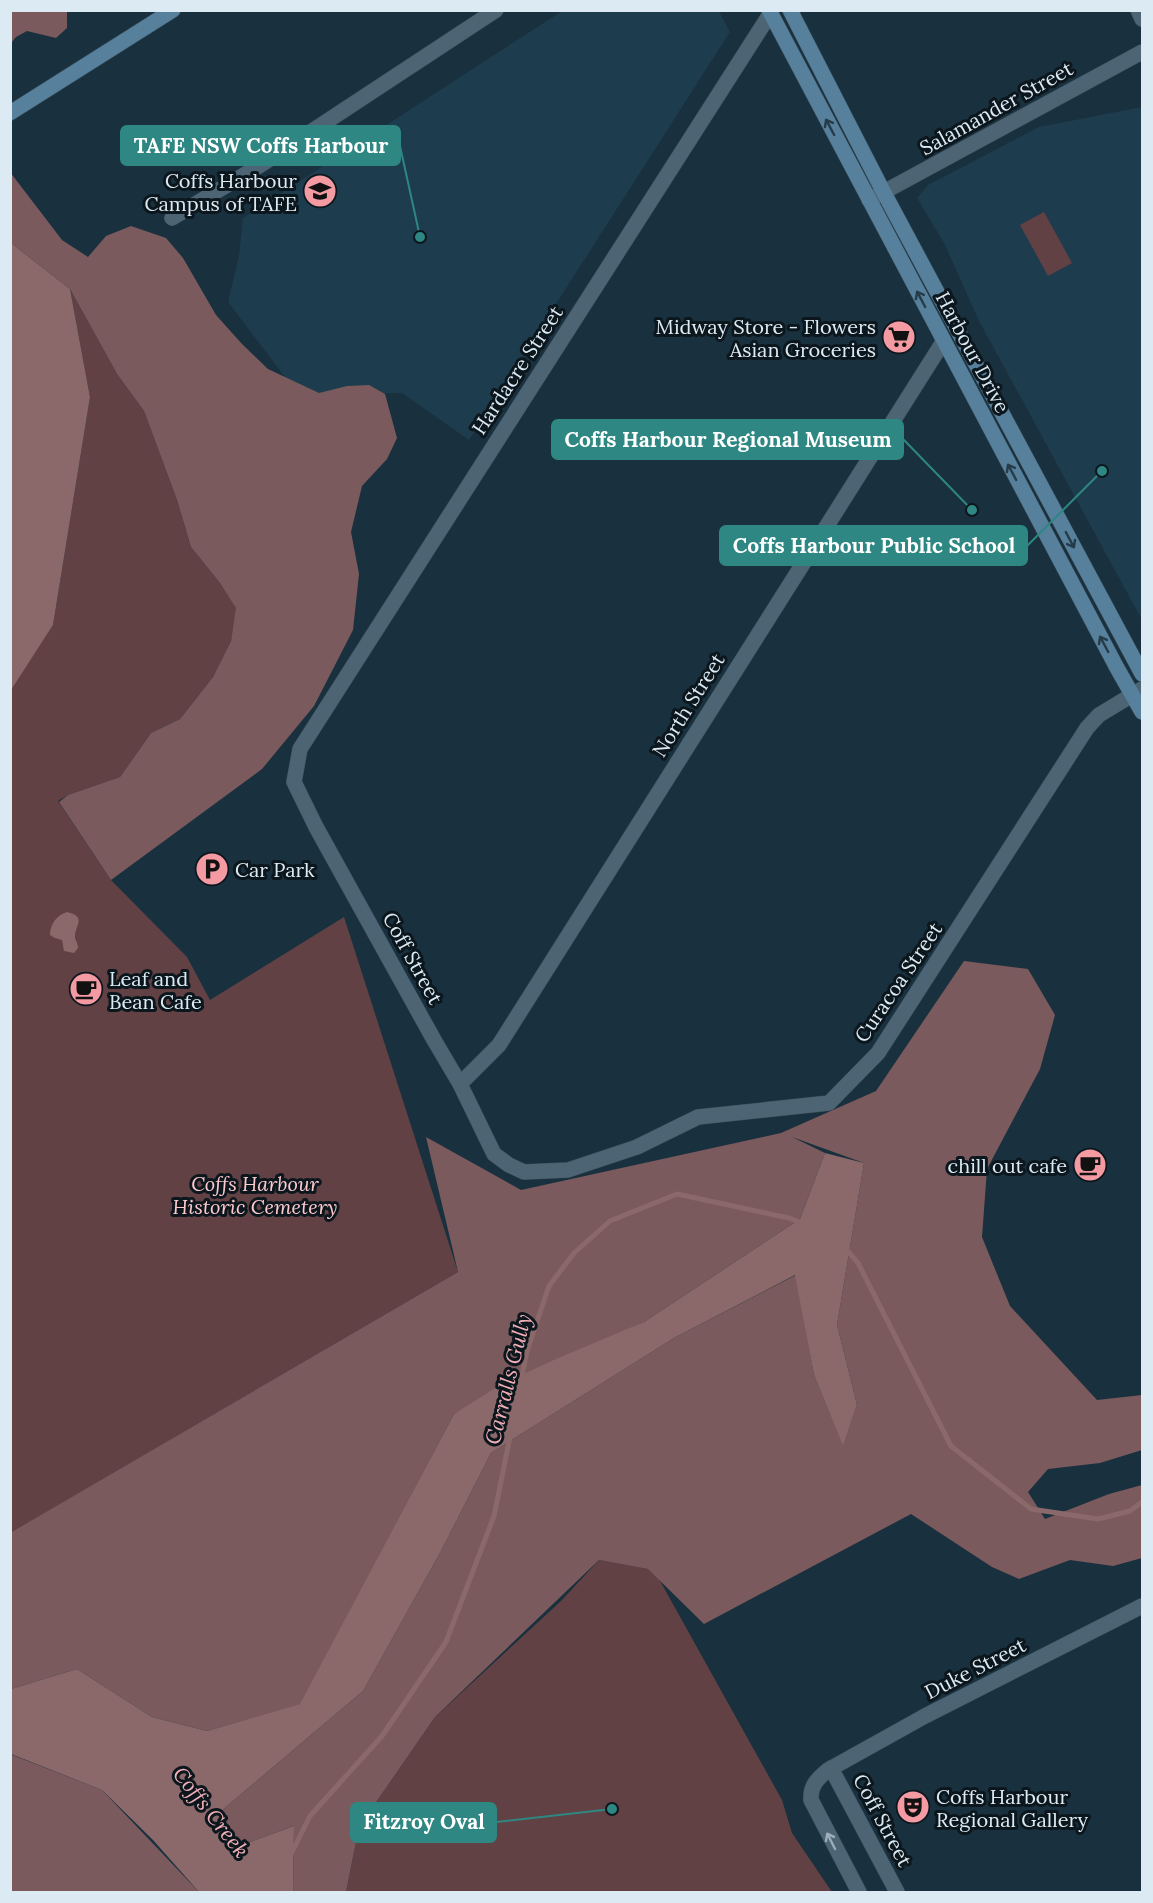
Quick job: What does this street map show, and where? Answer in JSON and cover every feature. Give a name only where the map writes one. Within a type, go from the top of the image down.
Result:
[{"type":"street","points":[[17,109],[173,10]]},
{"type":"street","points":[[172,218],[259,166],[496,10]]},
{"type":"street","name":"Harbour Drive","points":[[790,10],[884,192],[1143,674]]},
{"type":"street","points":[[1138,10],[1143,19]]},
{"type":"street","name":"Harbour Drive","points":[[769,12],[943,342],[1137,692],[1143,712]]},
{"type":"street","name":"Hardacre Street","points":[[300,749],[769,12]]},
{"type":"street","name":"Salamander Street","points":[[869,201],[1143,52]]},
{"type":"street","name":"North Street","points":[[460,1084],[499,1045],[943,342]]},
{"type":"street","name":"Curacoa Street","points":[[524,1172],[568,1170],[637,1147],[698,1117],[829,1103],[878,1053],[1087,728],[1099,715],[1137,692]]},
{"type":"street","name":"Coff Street","points":[[300,749],[294,782],[316,827],[460,1084],[494,1154],[508,1165],[524,1172]]},
{"type":"street","name":"Duke Street","points":[[830,1769],[925,1716],[1143,1606]]},
{"type":"street","name":"Coff Street","points":[[859,1893],[811,1800],[810,1791],[817,1779],[830,1769],[897,1893]]},
{"type":"shaded area","points":[[11,10],[67,11],[67,28],[56,38],[27,31],[11,43]]},
{"type":"shaded area","points":[[562,11],[719,11],[730,32],[469,440],[402,393],[297,393],[228,302],[239,256],[243,218]]},
{"type":"shaded area","points":[[1142,107],[1142,620],[979,321],[945,245],[917,198],[928,185],[1039,127]]},
{"type":"shaded area","points":[[10,172],[62,240],[88,257],[106,236],[131,226],[166,238],[183,258],[216,315],[268,369],[319,393],[347,386],[369,385],[385,394],[397,438],[387,459],[362,486],[351,532],[359,574],[353,630],[314,706],[262,769],[111,880],[59,802],[68,795],[120,777],[151,733],[180,719],[213,677],[231,641],[236,608],[220,583],[191,547],[177,500],[144,411],[117,374],[70,289],[11,243]]},
{"type":"shaded area","points":[[964,961],[1028,969],[1055,1015],[1040,1069],[987,1169],[982,1237],[1010,1306],[1097,1400],[1142,1395],[1142,1450],[1100,1463],[1048,1469],[1028,1492],[1045,1519],[1109,1494],[1142,1485],[1142,1558],[1113,1566],[1070,1560],[1019,1579],[992,1567],[911,1514],[704,1624],[648,1569],[599,1560],[435,1717],[359,1827],[346,1892],[293,1892],[294,1826],[242,1845],[220,1812],[363,1691],[440,1553],[491,1453],[674,1338],[796,1275],[814,1375],[843,1445],[857,1405],[837,1325],[864,1163],[792,1137],[825,1153],[800,1219],[644,1322],[454,1414],[301,1704],[207,1731],[152,1717],[77,1669],[11,1689],[10,1533],[458,1272],[426,1137],[521,1190],[781,1133],[876,1091]]},
{"type":"shaded area","points":[[10,1754],[102,1790],[199,1892],[11,1892]]},
{"type":"green space","points":[[1044,212],[1072,263],[1048,276],[1020,225]]},
{"type":"green space","name":"Coffs Harbour Historic Cemetery","points":[[70,289],[117,374],[144,411],[177,500],[191,547],[237,608],[231,641],[213,677],[180,719],[151,733],[120,777],[68,795],[58,801],[111,880],[187,957],[210,1000],[344,917],[458,1272],[11,1533],[10,690],[53,625],[90,397]]},
{"type":"green space","points":[[599,1560],[654,1570],[782,1800],[792,1833],[832,1892],[346,1892],[359,1827],[435,1717],[561,1601]]},
{"type":"water","points":[[11,243],[70,289],[90,397],[53,625],[11,690]]},
{"type":"water","points":[[67,912],[77,916],[78,919],[75,938],[78,948],[74,953],[64,951],[62,940],[50,935],[55,921]]},
{"type":"water","name":"Coffs Creek","points":[[825,1153],[864,1163],[837,1325],[857,1405],[843,1446],[814,1375],[795,1275],[674,1338],[491,1453],[440,1553],[363,1691],[220,1812],[242,1845],[294,1826],[293,1892],[199,1892],[153,1840],[102,1790],[11,1754],[11,1689],[77,1669],[152,1717],[207,1731],[300,1704],[454,1414],[500,1385],[644,1322],[800,1219]]},
{"type":"waterway","name":"Carralls Gully","points":[[521,1380],[527,1351],[549,1286],[574,1253],[610,1221],[677,1194],[789,1218],[802,1223]]},
{"type":"waterway","name":"Carralls Gully","points":[[846,1249],[858,1263],[951,1446],[1031,1509],[1098,1519],[1130,1511],[1142,1502]]},
{"type":"waterway","name":"Carralls Gully","points":[[291,1854],[310,1816],[382,1736],[446,1642],[494,1516],[510,1437]]},
{"type":"place","name":"Coffs Harbour Campus of TAFE","points":[[320,191]]},
{"type":"place","name":"TAFE NSW Coffs Harbour","points":[[420,237]]},
{"type":"place","name":"Midway Store - Flowers Asian Groceries","points":[[899,337]]},
{"type":"place","name":"Coffs Harbour Public School","points":[[1102,471]]},
{"type":"place","name":"Coffs Harbour Regional Museum","points":[[972,510]]},
{"type":"place","name":"Car Park","points":[[212,869]]},
{"type":"place","name":"Leaf and Bean Cafe","points":[[86,989]]},
{"type":"place","name":"chill out cafe","points":[[1090,1165]]},
{"type":"place","name":"Coffs Harbour Regional Gallery","points":[[913,1807]]},
{"type":"place","name":"Fitzroy Oval","points":[[612,1809]]}]
